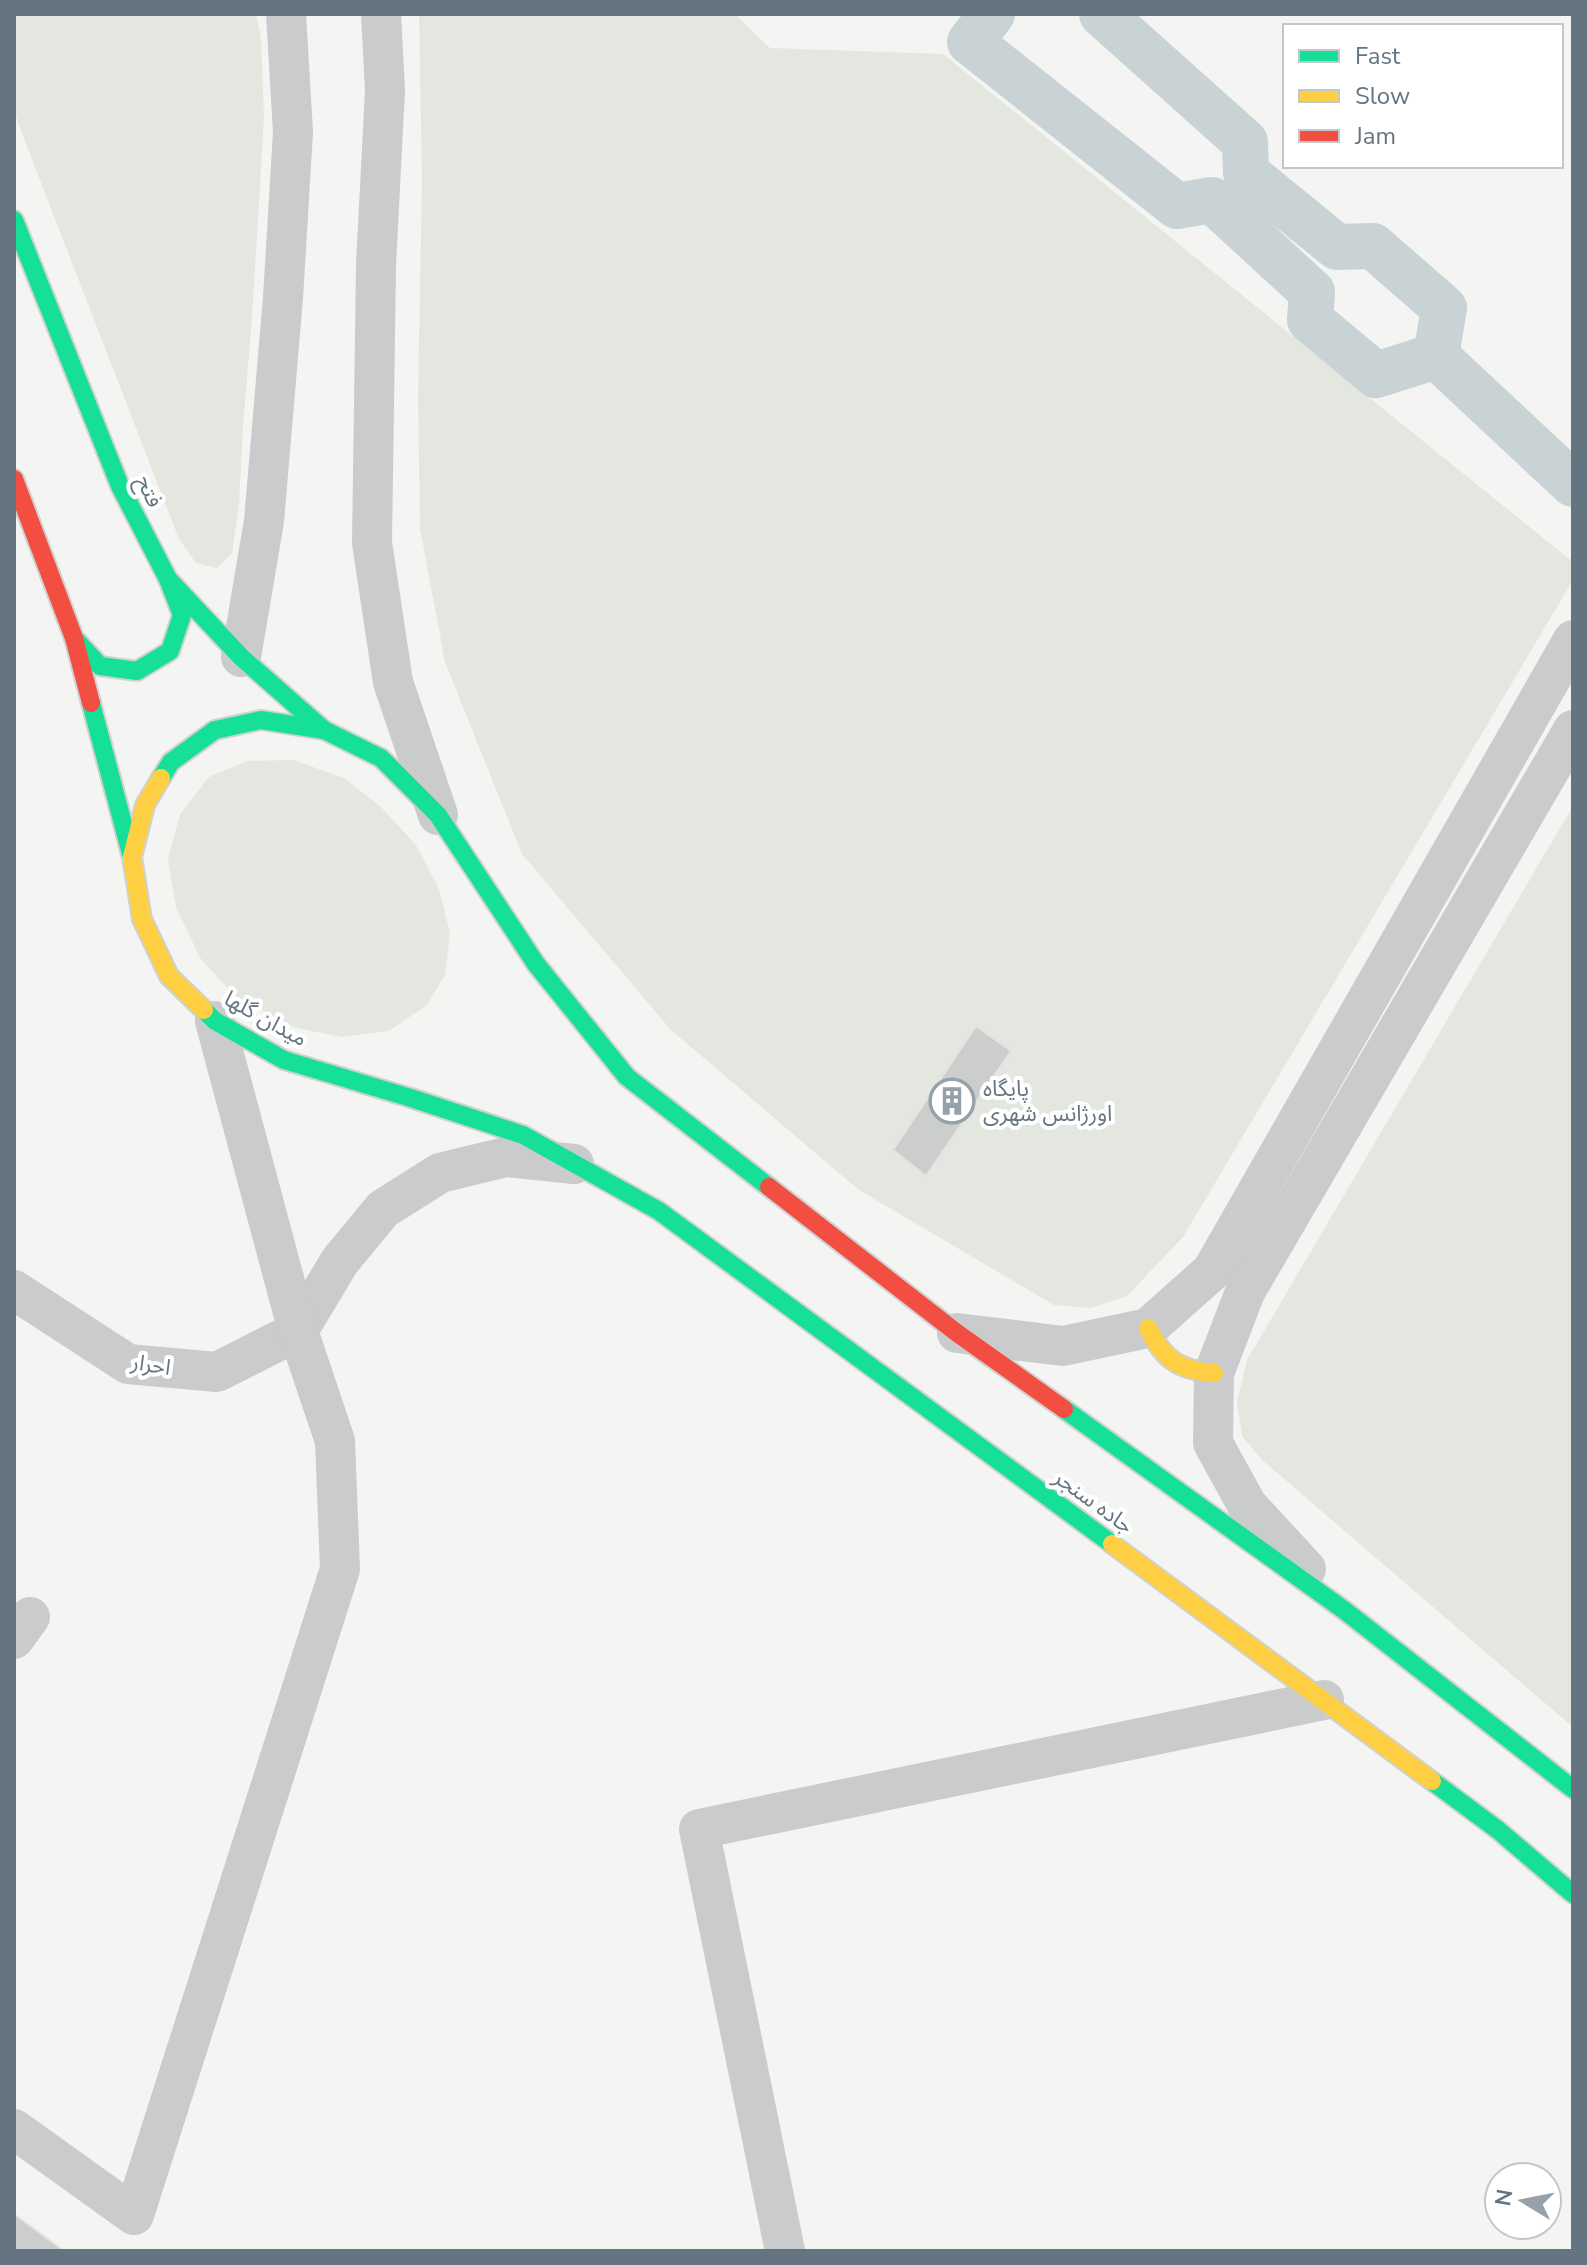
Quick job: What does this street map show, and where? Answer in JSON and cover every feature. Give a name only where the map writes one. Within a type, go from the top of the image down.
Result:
[{"type":"main road","name":"فتح","points":[[14,220],[120,486],[168,579],[241,657],[324,730]]},
{"type":"main road","points":[[14,479],[74,638],[132,857]]},
{"type":"main road","points":[[74,638],[100,666],[137,671],[170,651],[182,615],[168,579]]},
{"type":"main road","name":"میدان گلها","points":[[574,1164],[523,1135],[284,1060],[215,1021],[169,976],[142,919],[132,857],[145,805],[171,762],[215,730],[261,720],[324,730],[381,758],[438,815],[536,964],[627,1077],[957,1333]]},
{"type":"main road","name":"جاده سنجر","points":[[574,1164],[659,1211],[1498,1830],[1573,1894]]},
{"type":"main road","points":[[1148,1328],[1160,1351],[1180,1367],[1197,1373],[1214,1373]]},
{"type":"main road","points":[[957,1333],[1344,1610],[1573,1789]]},
{"type":"street","points":[[241,657],[264,521],[283,298],[293,132],[286,14]]},
{"type":"street","points":[[381,14],[385,90],[376,265],[372,543],[393,682],[438,815]]},
{"type":"street","points":[[957,1333],[1063,1346],[1148,1328],[1212,1271],[1573,640]]},
{"type":"street","points":[[1344,1610],[1247,1505],[1213,1443],[1214,1373],[1245,1292],[1573,730]]},
{"type":"street","points":[[14,2129],[134,2215],[340,1569],[335,1441],[298,1331],[215,1021]]},
{"type":"street","points":[[298,1331],[340,1261],[383,1209],[440,1173],[506,1157],[574,1164]]},
{"type":"street","name":"احرار","points":[[14,1290],[128,1364],[217,1372],[298,1331]]},
{"type":"street","points":[[785,2251],[699,1829],[1324,1700]]},
{"type":"shaded area","points":[[14,14],[256,14],[261,37],[264,118],[239,505],[232,553],[217,568],[196,563],[179,539],[26,144],[14,111]]},
{"type":"shaded area","points":[[419,14],[735,14],[770,48],[943,54],[1573,562],[1573,580],[1183,1237],[1127,1296],[1091,1308],[1054,1305],[859,1190],[671,1030],[522,854],[445,662],[420,528],[418,398],[422,181]]},
{"type":"shaded area","points":[[293,760],[344,778],[380,806],[416,845],[439,889],[450,933],[445,975],[427,1005],[389,1031],[342,1037],[296,1028],[235,996],[200,958],[176,907],[168,860],[180,814],[209,777],[247,761]]},
{"type":"shaded area","points":[[1573,806],[1573,1727],[1262,1460],[1242,1436],[1237,1402],[1247,1360]]},
{"type":"building","name":"پایگاه اورژانس شهری","points":[[976,1026],[1011,1051],[926,1176],[893,1150]]},
{"type":"building","points":[[14,2214],[64,2251],[14,2251]]},
{"type":"waterway","points":[[992,14],[970,42],[1177,206],[1212,200],[1312,292],[1310,320],[1376,375],[1436,356]]},
{"type":"waterway","points":[[1102,14],[1245,142],[1246,173],[1337,247],[1373,246],[1444,308],[1436,356],[1573,484]]},
{"type":"traffic: fast","points":[[14,220],[120,486],[168,579],[241,657],[324,730]]},
{"type":"traffic: fast","points":[[74,638],[100,666],[137,671],[170,651],[182,615],[168,579]]},
{"type":"traffic: fast","points":[[91,703],[131,854]]},
{"type":"traffic: fast","points":[[161,778],[171,762],[215,730],[261,720],[324,730],[381,758],[438,815],[536,964],[627,1077],[769,1187]]},
{"type":"traffic: fast","points":[[204,1010],[215,1021],[284,1060],[523,1135],[659,1211],[1112,1544]]},
{"type":"traffic: fast","points":[[1064,1409],[1344,1610],[1573,1789]]},
{"type":"traffic: fast","points":[[1432,1781],[1498,1830],[1573,1894]]},
{"type":"traffic: slow","points":[[161,778],[145,805],[132,857],[142,919],[169,976],[204,1010]]},
{"type":"traffic: slow","points":[[1148,1328],[1160,1348],[1174,1361],[1191,1369],[1214,1373]]},
{"type":"traffic: slow","points":[[1112,1544],[1432,1781]]},
{"type":"traffic: jam","points":[[14,479],[74,638],[91,703]]},
{"type":"traffic: jam","points":[[769,1187],[957,1333],[1064,1409]]},
{"type":"place","name":"پایگاه اورژانس شهری","points":[[952,1101]]}]
